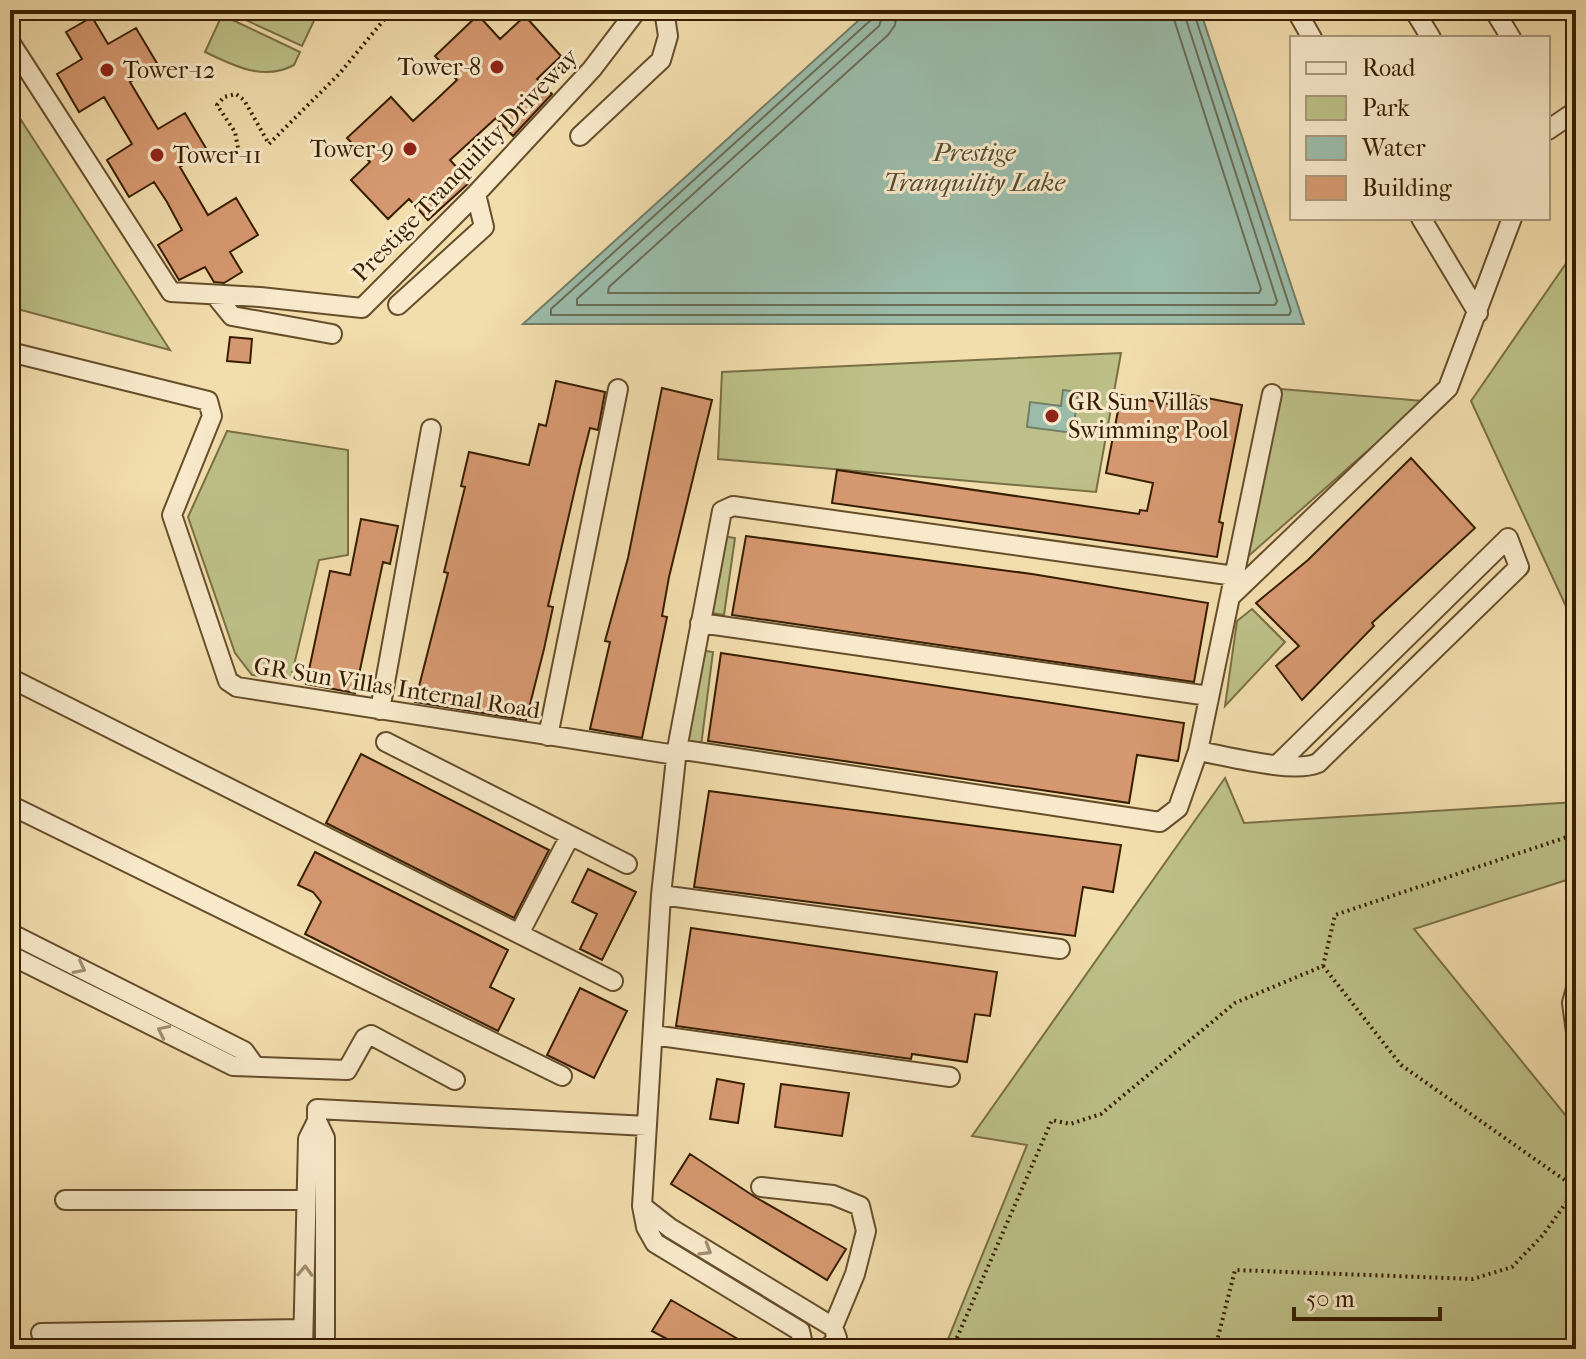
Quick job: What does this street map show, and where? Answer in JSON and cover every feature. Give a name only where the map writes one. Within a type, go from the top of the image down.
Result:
[{"type":"street","name":"Prestige Tranquility Driveway","points":[[10,42],[171,292],[362,308],[476,194],[592,69],[637,10]]},
{"type":"street","points":[[580,136],[661,60],[668,36],[664,10]]},
{"type":"street","points":[[1296,10],[1311,36]]},
{"type":"street","points":[[1414,10],[1430,36]]},
{"type":"street","points":[[1494,10],[1510,36]]},
{"type":"street","points":[[1550,129],[1576,111]]},
{"type":"street","points":[[398,305],[484,227],[476,194]]},
{"type":"street","points":[[1422,220],[1478,313]]},
{"type":"street","points":[[1230,597],[1448,388],[1511,220]]},
{"type":"street","points":[[215,295],[232,316],[332,334]]},
{"type":"street","name":"GR Sun Villas Internal Road","points":[[10,352],[208,401],[212,416],[172,515],[228,681],[237,687],[548,736],[1160,822],[1178,808],[1198,751],[1272,394]]},
{"type":"street","points":[[548,736],[618,389]]},
{"type":"street","points":[[380,710],[431,429]]},
{"type":"street","points":[[832,1336],[798,1342],[655,1243],[646,1227],[642,1206],[661,895],[676,752],[722,511],[733,506],[1235,576]]},
{"type":"street","points":[[1198,751],[1278,764],[1309,767],[1318,763],[1519,567],[1508,538],[1278,764]]},
{"type":"street","points":[[700,623],[1209,696]]},
{"type":"street","points":[[10,678],[613,981]]},
{"type":"street","points":[[386,742],[627,864]]},
{"type":"street","points":[[10,805],[562,1076]]},
{"type":"street","points":[[520,932],[570,836]]},
{"type":"street","points":[[661,895],[1060,949]]},
{"type":"street","points":[[10,933],[102,990],[243,1061],[347,1070],[365,1038],[371,1035],[455,1080]]},
{"type":"street","points":[[10,955],[102,990]]},
{"type":"street","points":[[1576,988],[1572,1003],[1576,1032]]},
{"type":"street","points":[[653,1035],[950,1077]]},
{"type":"street","points":[[325,1349],[325,1138],[317,1121],[317,1109],[647,1126]]},
{"type":"street","points":[[303,1349],[308,1139],[317,1121]]},
{"type":"street","points":[[761,1187],[833,1195],[860,1206],[866,1231],[855,1274],[832,1336]]},
{"type":"street","points":[[65,1200],[306,1200]]},
{"type":"street","points":[[642,1206],[832,1336]]},
{"type":"street","points":[[41,1333],[303,1329]]},
{"type":"path","points":[[229,163],[238,148],[235,132],[217,105],[224,97],[236,94],[244,100],[269,144],[340,73],[392,10]]},
{"type":"path","points":[[1323,966],[1335,915],[1576,834]]},
{"type":"path","points":[[1215,1349],[1235,1270],[1473,1279],[1512,1267],[1543,1235],[1576,1188],[1401,1065],[1323,966]]},
{"type":"path","points":[[952,1349],[1052,1120],[1070,1124],[1101,1114],[1235,1003],[1323,966]]},
{"type":"green space","points":[[224,10],[319,10],[302,46]]},
{"type":"green space","points":[[222,15],[300,52],[294,65],[282,70],[260,72],[205,52]]},
{"type":"green space","points":[[10,103],[170,350],[10,307]]},
{"type":"green space","points":[[1576,249],[1576,628],[1471,401]]},
{"type":"green space","points":[[1121,353],[1096,492],[718,459],[722,372]]},
{"type":"green space","points":[[1281,389],[1424,401],[1244,560]]},
{"type":"green space","points":[[227,431],[348,450],[348,555],[319,560],[291,678],[252,675],[235,653],[188,517]]},
{"type":"green space","points":[[723,536],[735,538],[724,615],[711,613]]},
{"type":"green space","points":[[1252,609],[1285,642],[1225,706],[1237,621]]},
{"type":"green space","points":[[700,650],[713,652],[701,746],[688,744]]},
{"type":"green space","points":[[1225,778],[1244,823],[1576,802],[1576,877],[1414,929],[1576,1128],[1576,1349],[944,1349],[1027,1145],[972,1136]]},
{"type":"water","name":"Prestige Tranquility Lake","points":[[870,10],[1200,10],[1304,324],[523,324]]},
{"type":"water","name":"GR Sun Villas Swimming Pool","points":[[1063,390],[1078,392],[1073,433],[1027,427],[1030,402],[1061,406]]},
{"type":"building","points":[[478,15],[500,39],[525,16],[561,56],[537,79],[552,94],[513,136],[496,118],[450,160],[470,182],[428,220],[409,199],[388,219],[351,180],[370,162],[347,138],[391,97],[413,121],[438,98],[457,80],[435,56]]},
{"type":"building","points":[[92,17],[108,44],[136,28],[158,65],[130,82],[158,129],[185,113],[207,150],[180,167],[208,215],[236,198],[258,235],[230,252],[242,272],[224,283],[214,282],[205,267],[179,280],[158,245],[182,230],[167,202],[154,182],[129,197],[107,160],[132,144],[104,97],[79,112],[57,74],[82,59],[66,32]]},
{"type":"building","points":[[230,337],[252,339],[250,363],[227,361]]},
{"type":"building","points":[[556,381],[605,392],[598,430],[590,428],[580,467],[548,606],[553,607],[526,720],[415,702],[448,573],[444,572],[465,487],[461,486],[469,452],[529,465],[539,424],[546,426]]},
{"type":"building","points":[[662,388],[712,400],[669,577],[662,616],[667,617],[642,738],[590,729],[610,642],[605,641],[628,558]]},
{"type":"building","points":[[1121,395],[1189,408],[1192,395],[1242,405],[1219,522],[1223,523],[1217,557],[832,503],[837,470],[1139,514],[1140,510],[1147,511],[1153,483],[1106,473]]},
{"type":"building","points":[[1411,458],[1475,528],[1372,623],[1374,626],[1302,700],[1276,666],[1299,646],[1256,603],[1308,560]]},
{"type":"building","points":[[361,519],[398,526],[390,564],[383,562],[355,693],[306,684],[330,571],[350,575]]},
{"type":"building","points":[[746,536],[1032,574],[1208,603],[1194,682],[732,615]]},
{"type":"building","points":[[721,653],[1184,723],[1178,761],[1137,755],[1129,803],[708,741]]},
{"type":"building","points":[[361,754],[549,850],[514,918],[326,823]]},
{"type":"building","points":[[709,791],[1121,845],[1113,892],[1083,887],[1075,936],[694,887]]},
{"type":"building","points":[[315,852],[508,950],[490,987],[514,999],[498,1031],[305,934],[321,902],[313,892],[298,885]]},
{"type":"building","points":[[588,869],[636,892],[602,960],[580,949],[597,914],[572,902]]},
{"type":"building","points":[[691,928],[997,972],[990,1016],[975,1014],[967,1062],[912,1054],[911,1059],[676,1026]]},
{"type":"building","points":[[580,988],[627,1011],[594,1078],[547,1055]]},
{"type":"building","points":[[717,1079],[744,1084],[738,1123],[710,1119]]},
{"type":"building","points":[[781,1084],[849,1093],[842,1136],[775,1127]]},
{"type":"building","points":[[690,1154],[755,1197],[846,1249],[827,1280],[671,1184]]},
{"type":"building","points":[[671,1300],[755,1349],[664,1349],[669,1340],[652,1331]]},
{"type":"place","name":"Tower-8","points":[[497,67]]},
{"type":"place","name":"Tower-12","points":[[107,70]]},
{"type":"place","name":"Tower-9","points":[[410,149]]},
{"type":"place","name":"Tower-11","points":[[157,155]]},
{"type":"place","name":"GR Sun Villas Swimming Pool","points":[[1052,416]]}]
